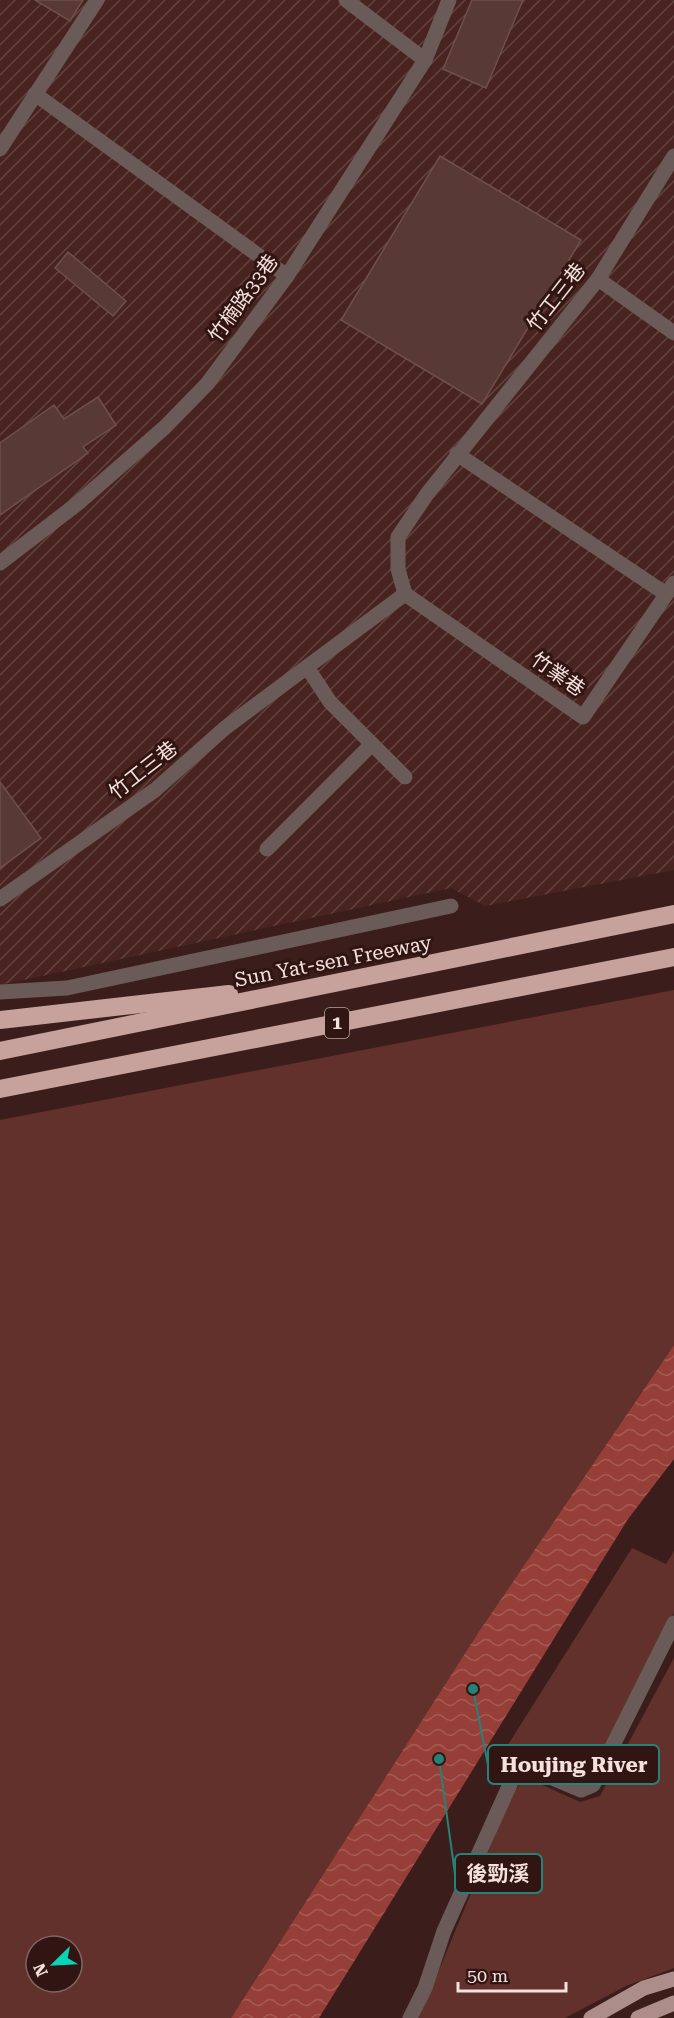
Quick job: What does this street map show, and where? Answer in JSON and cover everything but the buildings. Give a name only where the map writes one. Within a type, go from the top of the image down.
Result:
[{"type":"highway","name":"Sun Yat-sen Freeway","points":[[0,1051],[674,914]]},
{"type":"highway","name":"1","points":[[0,1089],[674,957]]},
{"type":"highway","points":[[0,1020],[370,976]]},
{"type":"main road","points":[[591,2018],[644,1988],[674,1979]]},
{"type":"main road","points":[[638,2018],[674,2003]]},
{"type":"street","points":[[0,149],[97,0]]},
{"type":"street","points":[[346,0],[425,60]]},
{"type":"street","name":"竹楠路33巷","points":[[0,563],[77,504],[165,427],[207,384],[287,276],[425,60],[449,0]]},
{"type":"street","points":[[36,94],[287,276]]},
{"type":"street","name":"竹工三巷","points":[[0,899],[155,790],[225,728],[405,594],[398,569],[398,537],[457,454],[598,279],[674,156]]},
{"type":"street","points":[[598,279],[674,333]]},
{"type":"street","points":[[457,454],[670,588]]},
{"type":"street","name":"竹業巷","points":[[405,594],[584,717],[670,588]]},
{"type":"street","points":[[307,667],[330,702],[405,777]]},
{"type":"street","points":[[267,849],[372,744]]},
{"type":"street","points":[[0,992],[67,988],[451,906]]},
{"type":"street","points":[[410,2018],[425,1988],[444,1931],[515,1773],[524,1766],[581,1790],[593,1785],[674,1623]]},
{"type":"shaded area","points":[[0,0],[674,0],[674,870],[485,906],[451,888],[0,985]]},
{"type":"shaded area","points":[[674,990],[674,1345],[478,1633],[231,2018],[0,2018],[0,1120]]},
{"type":"shaded area","points":[[632,1548],[666,1564],[674,1551],[674,1613],[590,1778],[578,1780],[504,1751]]},
{"type":"shaded area","points":[[674,1658],[674,1968],[626,1986],[565,2018],[419,2018],[514,1790],[527,1778],[580,1802],[600,1796]]},
{"type":"water","points":[[674,1345],[674,1459],[628,1519],[319,2018],[231,2018],[478,1633]]},
{"type":"place","name":"Houjing River","points":[[473,1689]]},
{"type":"place","name":"後勁溪","points":[[439,1759]]}]
